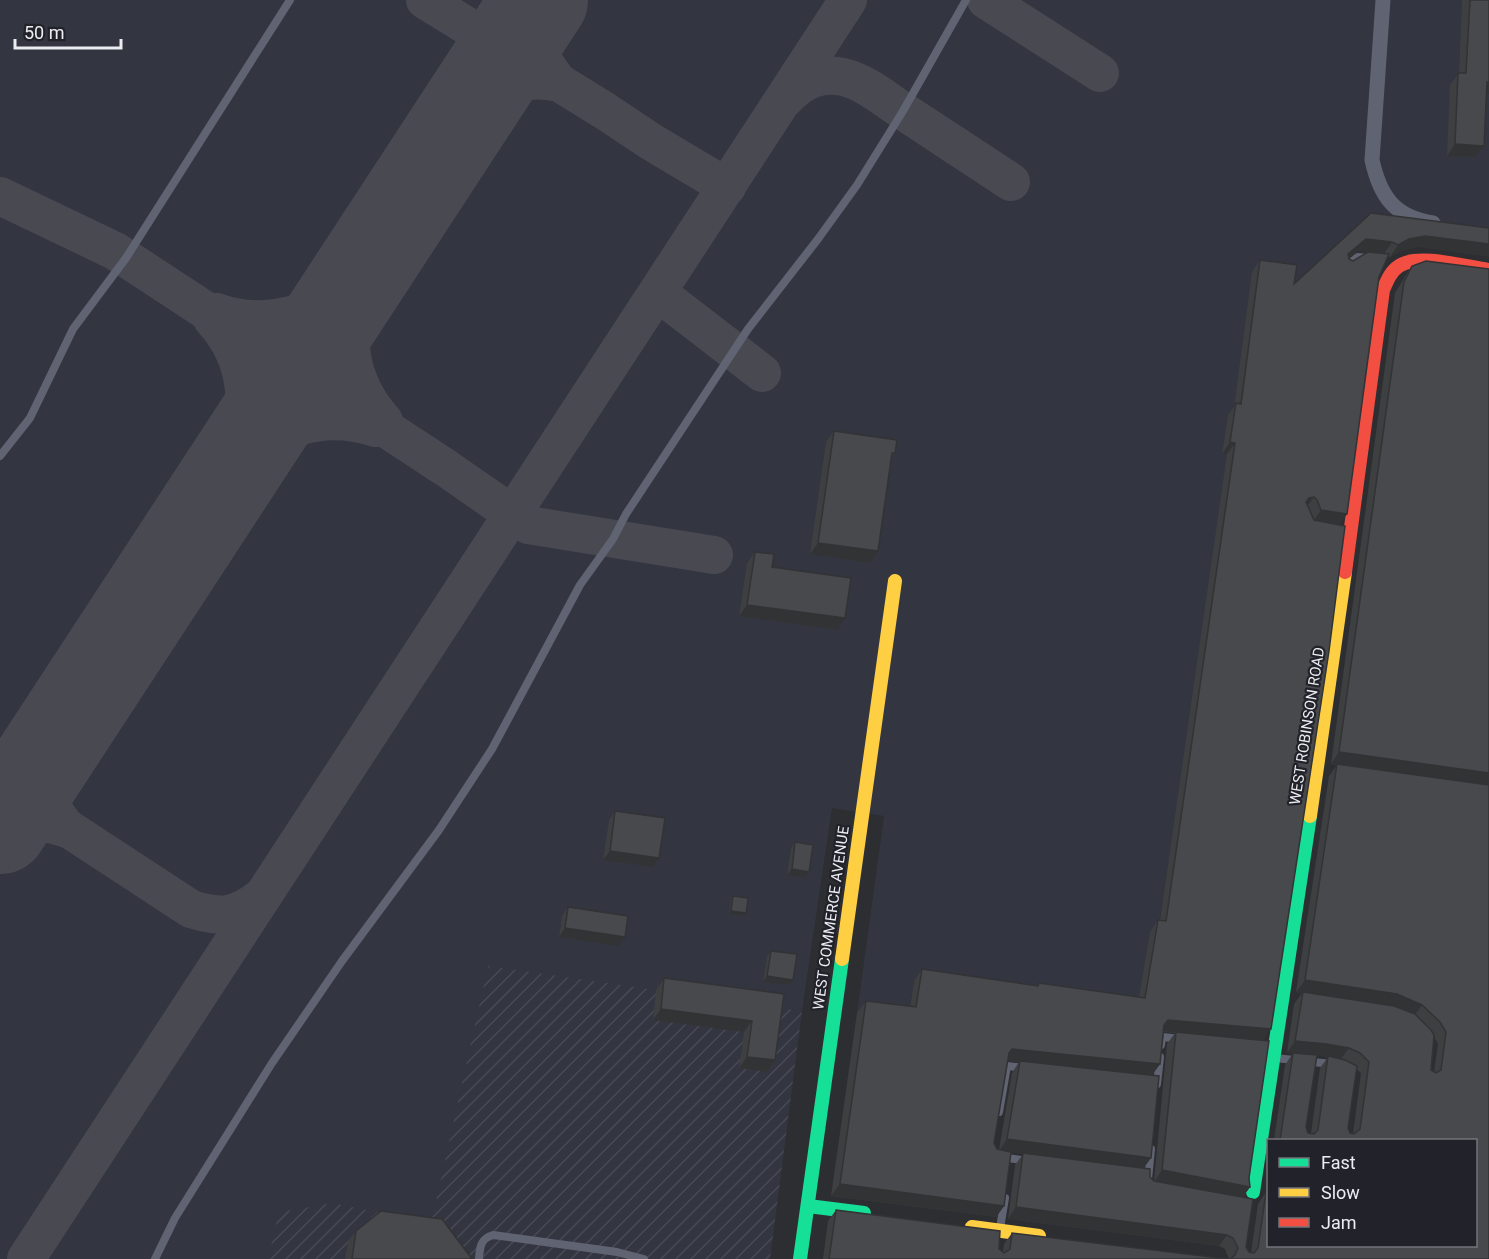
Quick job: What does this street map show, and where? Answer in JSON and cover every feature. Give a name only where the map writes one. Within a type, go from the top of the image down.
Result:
[{"type":"street","points":[[1383,0],[1372,160],[1377,182],[1390,203],[1405,215],[1421,221],[1448,225]]},
{"type":"street","name":"WEST ROBINSON ROAD","points":[[1253,1196],[1271,1051],[1288,997],[1322,769],[1346,533],[1383,290],[1392,266],[1406,261],[1418,260],[1489,270]]},
{"type":"street","name":"WEST COMMERCE AVENUE","points":[[800,1259],[895,580]]},
{"type":"street","points":[[808,1206],[876,1215]]},
{"type":"street","points":[[955,1225],[999,1236],[1057,1238]]},
{"type":"lane","points":[[0,456],[30,418],[73,329],[126,258],[290,0]]},
{"type":"lane","points":[[156,1259],[175,1218],[272,1063],[342,962],[439,830],[492,749],[580,585],[613,539],[626,514],[748,329],[857,185],[903,111],[966,0]]},
{"type":"lane","points":[[1345,267],[1358,257],[1375,259]]},
{"type":"lane","points":[[1156,1094],[1162,1037],[1185,1039]]},
{"type":"lane","points":[[1271,1051],[1342,1067]]},
{"type":"lane","points":[[1313,1073],[1315,1062]]},
{"type":"lane","points":[[998,1123],[1007,1066],[1031,1069]]},
{"type":"lane","points":[[1146,1081],[1157,1082]]},
{"type":"lane","points":[[1147,1187],[1152,1141]]},
{"type":"lane","points":[[992,1156],[1033,1161]]},
{"type":"lane","points":[[1008,1170],[1010,1158]]},
{"type":"lane","points":[[1137,1175],[1149,1176]]},
{"type":"lane","points":[[999,1236],[1005,1192]]},
{"type":"lane","points":[[479,1259],[481,1244],[485,1238],[493,1235],[617,1252],[632,1258],[644,1259]]},
{"type":"shaded area","points":[[0,0],[1489,0],[1489,241],[1357,224],[1354,234],[1302,282],[1253,274],[1185,757],[1145,1015],[914,981],[908,1019],[857,1013],[884,816],[832,808],[802,1011],[610,986],[431,1224],[342,1259],[0,1259]]},
{"type":"shaded area","points":[[488,966],[802,1011],[770,1259],[268,1259],[279,1212],[333,1203],[431,1224]]},
{"type":"building","points":[[1470,0],[1489,0],[1489,82],[1487,82],[1484,146],[1455,144],[1458,73],[1466,73]]},
{"type":"building","points":[[1371,213],[1489,228],[1489,244],[1425,236],[1409,239],[1398,245],[1392,242],[1366,239],[1348,254],[1349,259],[1353,261],[1368,252],[1389,254],[1379,277],[1347,514],[1321,510],[1314,497],[1309,498],[1306,502],[1314,520],[1345,526],[1329,651],[1271,1029],[1168,1020],[1164,1025],[1160,1064],[1012,1049],[1009,1053],[994,1143],[997,1149],[1011,1152],[1004,1206],[840,1184],[866,1001],[916,1007],[922,969],[1038,986],[1039,983],[1145,998],[1158,920],[1166,921],[1235,443],[1230,442],[1236,403],[1241,404],[1260,260],[1297,265],[1294,284]]},
{"type":"building","points":[[1426,261],[1489,269],[1489,773],[1339,752],[1404,282],[1412,266]]},
{"type":"building","points":[[834,431],[897,440],[895,453],[892,453],[878,551],[818,543]]},
{"type":"building","points":[[755,552],[774,554],[772,567],[851,578],[845,618],[747,605]]},
{"type":"building","points":[[1337,764],[1489,785],[1489,1259],[1230,1259],[1238,1248],[1233,1238],[1227,1235],[1016,1207],[1023,1153],[1150,1169],[1150,1177],[1154,1181],[1253,1199],[1246,1247],[1249,1252],[1254,1253],[1258,1248],[1267,1191],[1267,1247],[1477,1247],[1477,1139],[1280,1139],[1293,1053],[1317,1055],[1306,1127],[1308,1133],[1314,1134],[1318,1130],[1328,1056],[1357,1066],[1348,1128],[1350,1133],[1354,1134],[1360,1129],[1369,1062],[1360,1053],[1349,1048],[1295,1041],[1303,992],[1394,1006],[1415,1014],[1434,1035],[1431,1070],[1436,1073],[1441,1070],[1446,1032],[1440,1022],[1422,1005],[1397,994],[1305,980]]},
{"type":"building","points":[[615,811],[665,818],[659,858],[610,851]]},
{"type":"building","points":[[795,842],[813,845],[809,872],[792,869]]},
{"type":"building","points":[[733,896],[748,898],[746,913],[731,911]]},
{"type":"building","points":[[568,907],[628,916],[625,937],[565,928]]},
{"type":"building","points":[[771,951],[797,954],[793,980],[767,976]]},
{"type":"building","points":[[664,978],[784,994],[775,1060],[747,1057],[752,1021],[661,1009]]},
{"type":"building","points":[[1176,1032],[1269,1041],[1249,1178],[1250,1187],[1162,1170]]},
{"type":"building","points":[[1020,1061],[1159,1076],[1151,1158],[1007,1139]]},
{"type":"building","points":[[836,1210],[1000,1231],[999,1249],[1004,1253],[1010,1249],[1012,1233],[1228,1259],[829,1259]]},
{"type":"building","points":[[381,1211],[442,1219],[472,1259],[352,1259],[356,1231]]},
{"type":"taxiway","points":[[425,0],[727,187]]},
{"type":"taxiway","points":[[544,0],[538,25],[538,44],[544,62],[559,83]]},
{"type":"taxiway","points":[[26,1259],[848,0]]},
{"type":"taxiway","points":[[986,0],[1100,73]]},
{"type":"taxiway","points":[[786,98],[798,87],[812,79],[826,76],[851,79],[874,91],[1011,182]]},
{"type":"taxiway","points":[[469,109],[490,94],[511,84],[533,80],[559,83]]},
{"type":"taxiway","points":[[0,196],[115,251],[446,468],[528,525],[714,555]]},
{"type":"taxiway","points":[[359,276],[352,316],[352,353],[361,388],[384,421]]},
{"type":"taxiway","points":[[217,312],[245,319],[289,315],[330,300],[359,276]]},
{"type":"taxiway","points":[[650,303],[662,299],[670,302],[762,373]]},
{"type":"taxiway","points":[[212,319],[235,354],[244,391],[243,429],[234,469]]},
{"type":"taxiway","points":[[234,469],[266,443],[299,427],[335,421],[376,428]]},
{"type":"taxiway","points":[[59,736],[47,773],[46,784],[51,805],[67,828]]},
{"type":"taxiway","points":[[0,784],[191,909],[211,914],[227,914],[243,909],[260,898]]},
{"type":"taxiway","points":[[0,838],[24,825],[41,823],[67,829]]},
{"type":"runway","points":[[0,826],[540,0]]},
{"type":"traffic: fast","points":[[1253,1192],[1310,816]]},
{"type":"traffic: fast","points":[[800,1259],[842,959]]},
{"type":"traffic: fast","points":[[808,1206],[864,1213]]},
{"type":"traffic: slow","points":[[1310,816],[1345,572]]},
{"type":"traffic: slow","points":[[842,959],[895,581]]},
{"type":"traffic: slow","points":[[972,1227],[1039,1236]]},
{"type":"traffic: jam","points":[[1345,572],[1383,290],[1387,280],[1393,271],[1407,262],[1442,262],[1489,270]]}]
